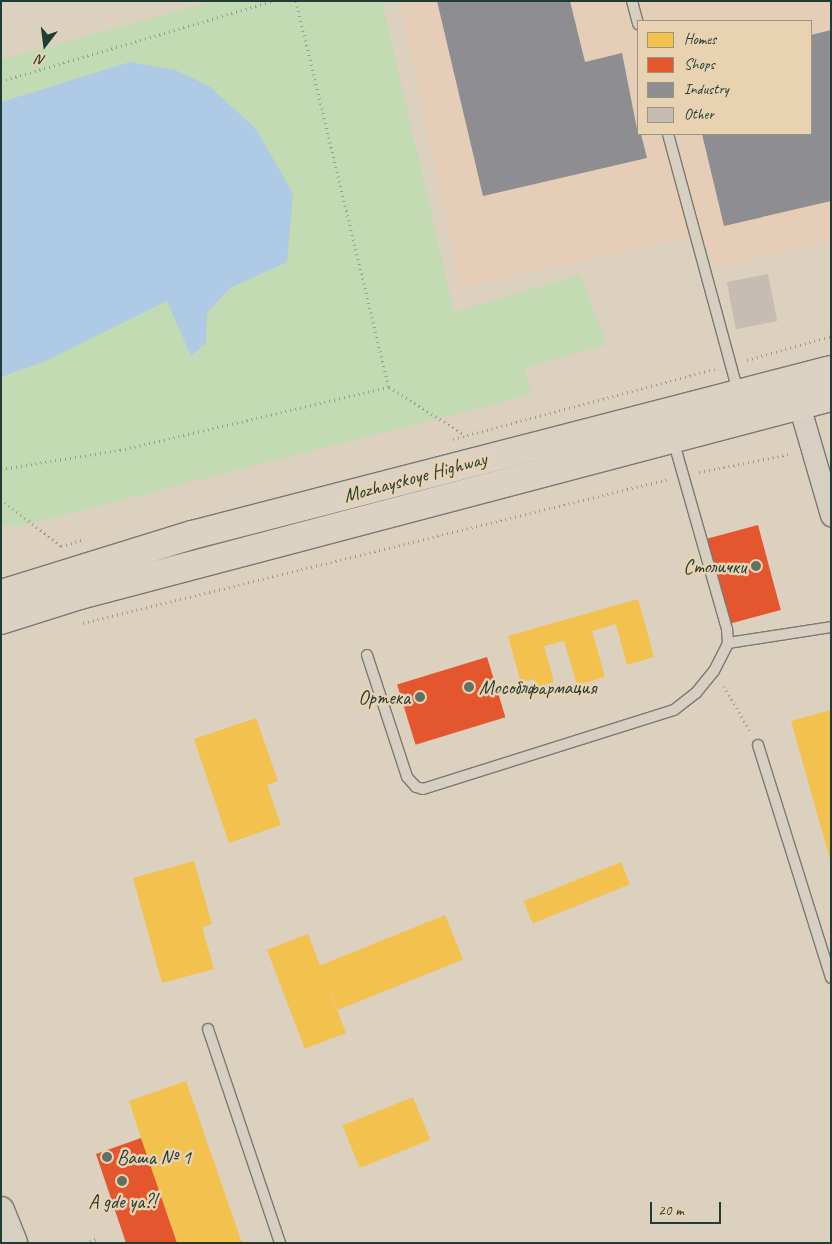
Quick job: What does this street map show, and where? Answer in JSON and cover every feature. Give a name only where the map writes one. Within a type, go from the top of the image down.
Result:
[{"type":"main road","name":"Mozhayskoye Highway","points":[[1,594],[192,535],[831,370]]},
{"type":"main road","name":"Mozhayskoye Highway","points":[[1,620],[80,596],[831,397]]},
{"type":"street","points":[[799,405],[830,502]]},
{"type":"street","points":[[1,1210],[14,1243]]},
{"type":"lane","points":[[632,1],[637,20]]},
{"type":"lane","points":[[668,135],[738,393]]},
{"type":"lane","points":[[367,655],[408,777],[416,787],[423,789],[674,710],[696,693],[714,671],[728,642],[727,629],[672,438]]},
{"type":"lane","points":[[728,642],[831,627]]},
{"type":"lane","points":[[758,745],[831,978]]},
{"type":"lane","points":[[208,1029],[280,1243]]},
{"type":"path","points":[[1,81],[272,1]]},
{"type":"path","points":[[296,1],[389,387],[466,435]]},
{"type":"path","points":[[1,469],[120,450],[389,387]]},
{"type":"path","points":[[83,623],[683,475],[813,449]]},
{"type":"path","points":[[1,499],[61,546]]},
{"type":"path","points":[[714,671],[758,745]]},
{"type":"path","points":[[85,1243],[98,1238]]},
{"type":"shaded area","points":[[399,1],[831,1],[831,240],[716,268],[701,235],[461,287]]},
{"type":"green space","points":[[215,1],[382,1],[454,312],[580,275],[607,345],[525,367],[532,394],[16,527],[1,525],[1,377],[46,361],[167,301],[191,355],[206,343],[207,313],[230,288],[287,262],[130,62],[1,102],[1,60]]},
{"type":"water","points":[[130,62],[175,70],[209,86],[256,129],[293,193],[287,262],[230,288],[207,313],[206,343],[191,356],[167,301],[46,361],[1,377],[1,102]]},
{"type":"building: Homes","points":[[638,599],[654,657],[627,665],[616,624],[592,631],[605,677],[577,685],[564,641],[544,646],[554,682],[536,687],[534,679],[521,683],[508,636]]},
{"type":"building: Homes","points":[[831,710],[831,859],[830,859],[791,721]]},
{"type":"building: Homes","points":[[256,718],[278,781],[267,785],[281,825],[229,843],[194,739]]},
{"type":"building: Homes","points":[[194,861],[212,924],[202,927],[214,969],[162,983],[133,878]]},
{"type":"building: Homes","points":[[621,862],[630,884],[533,924],[524,901]]},
{"type":"building: Homes","points":[[445,915],[463,960],[338,1010],[320,966]]},
{"type":"building: Homes","points":[[308,934],[346,1033],[305,1049],[267,950]]},
{"type":"building: Homes","points":[[186,1081],[242,1243],[177,1243],[129,1101]]},
{"type":"building: Homes","points":[[413,1097],[430,1140],[360,1168],[343,1125]]},
{"type":"building: Shops","points":[[758,525],[781,610],[729,624],[706,539]]},
{"type":"building: Shops","points":[[487,657],[505,717],[416,745],[397,684]]},
{"type":"building: Shops","points":[[141,1138],[177,1243],[126,1243],[96,1154]]},
{"type":"building: Industry","points":[[437,1],[570,1],[585,62],[622,53],[637,135],[641,135],[647,158],[483,196]]},
{"type":"building: Industry","points":[[831,30],[831,201],[724,226],[702,135],[812,135],[812,35]]},
{"type":"building: Other","points":[[768,274],[777,321],[736,329],[727,282]]},
{"type":"place","name":"Столички","points":[[756,566]]},
{"type":"place","name":"Мособлфармация","points":[[469,687]]},
{"type":"place","name":"Ортека","points":[[420,697]]},
{"type":"place","name":"Ваша № 1","points":[[107,1157]]},
{"type":"place","name":"A gde ya?!","points":[[122,1181]]}]
